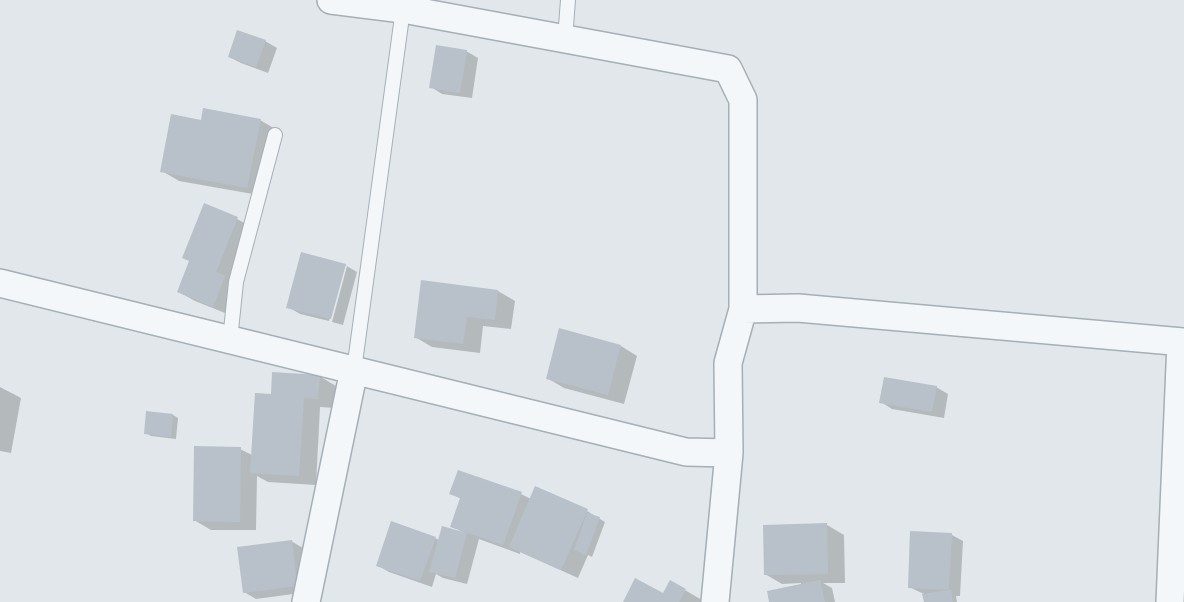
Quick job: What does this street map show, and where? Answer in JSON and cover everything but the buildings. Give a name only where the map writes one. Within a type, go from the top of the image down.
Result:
[{"type":"street","points":[[344,1],[403,9],[728,69],[743,100],[743,309],[728,363],[729,453],[715,602]]},
{"type":"street","points":[[0,283],[686,452],[729,453]]},
{"type":"street","points":[[743,309],[798,308],[1183,342],[1170,602]]},
{"type":"street","points":[[306,602],[354,370]]},
{"type":"lane","points":[[565,39],[568,0]]},
{"type":"lane","points":[[354,370],[403,9]]},
{"type":"lane","points":[[230,340],[236,282],[275,135]]}]
